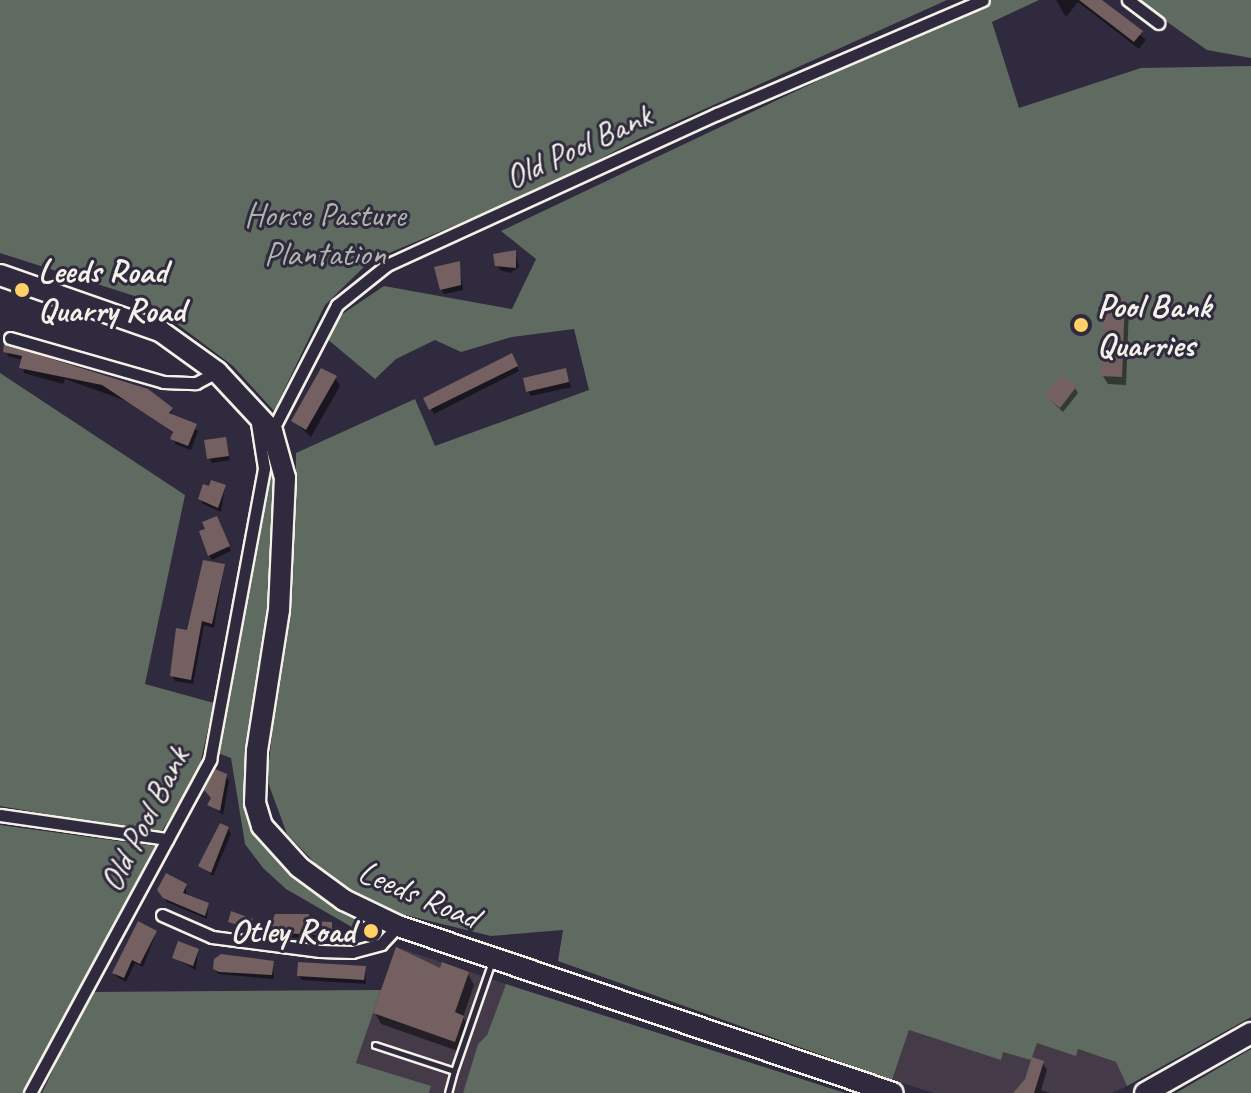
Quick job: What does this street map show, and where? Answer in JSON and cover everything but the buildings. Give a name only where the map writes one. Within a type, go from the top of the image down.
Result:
[{"type":"highway","name":"Leeds Road","points":[[0,275],[160,331],[217,372],[254,407],[272,431],[285,478],[279,610],[257,751],[255,803],[262,826],[299,867],[344,900],[398,926],[893,1093]]},
{"type":"highway","points":[[1145,1093],[1251,1033]]},
{"type":"street","name":"Old Pool Bank","points":[[272,431],[337,305],[387,265],[717,114],[983,0]]},
{"type":"street","points":[[1128,0],[1158,23]]},
{"type":"street","points":[[10,338],[163,382],[196,383],[217,372]]},
{"type":"street","name":"Old Pool Bank","points":[[30,1093],[210,760],[264,468],[254,407]]},
{"type":"street","points":[[0,815],[167,839]]},
{"type":"street","points":[[162,915],[212,937],[320,951],[352,952],[381,944],[398,926]]},
{"type":"lane","points":[[448,1093],[493,958]]},
{"type":"lane","points":[[375,1045],[454,1071]]},
{"type":"shaded area","points":[[396,947],[506,984],[487,1035],[478,1044],[463,1093],[429,1093],[431,1087],[356,1063]]},
{"type":"shaded area","points":[[909,1030],[1000,1059],[1002,1052],[1037,1042],[1075,1055],[1078,1049],[1116,1062],[1127,1086],[1112,1093],[934,1093],[892,1080]]},
{"type":"green space","name":"Horse Pasture Plantation","points":[[0,0],[947,0],[638,139],[546,187],[370,261],[325,305],[274,411],[233,366],[144,299],[0,253]]},
{"type":"green space","points":[[988,0],[1039,0],[992,22],[1019,108],[1141,68],[1251,66],[1251,1017],[1127,1086],[1116,1062],[1078,1049],[1076,1056],[1037,1043],[1031,1060],[1003,1052],[1001,1060],[909,1030],[892,1080],[558,961],[563,930],[491,936],[389,911],[335,884],[287,834],[267,780],[296,512],[296,453],[415,399],[435,446],[589,390],[574,329],[512,337],[461,352],[435,340],[396,359],[375,379],[326,338],[338,317],[384,286],[512,309],[536,259],[501,231]]},
{"type":"green space","points":[[1136,0],[1251,0],[1251,58],[1207,50]]},
{"type":"green space","points":[[0,373],[185,495],[145,684],[214,703],[198,773],[160,834],[0,806]]},
{"type":"green space","points":[[271,471],[277,472],[260,838],[293,876],[363,917],[357,930],[286,889],[263,868],[245,844],[231,758],[218,753]]},
{"type":"green space","points":[[0,825],[155,846],[23,1093],[0,1093]]},
{"type":"green space","points":[[506,984],[845,1093],[463,1093],[478,1044],[487,1035]]},
{"type":"green space","points":[[381,990],[356,1063],[431,1086],[429,1093],[42,1093],[90,992]]},
{"type":"green space","points":[[1251,1049],[1251,1093],[1176,1093]]},
{"type":"place","name":"Leeds Road Quarry Road","points":[[22,290]]},
{"type":"place","name":"Pool Bank Quarries","points":[[1081,325]]},
{"type":"place","name":"Otley Road","points":[[371,931]]}]
